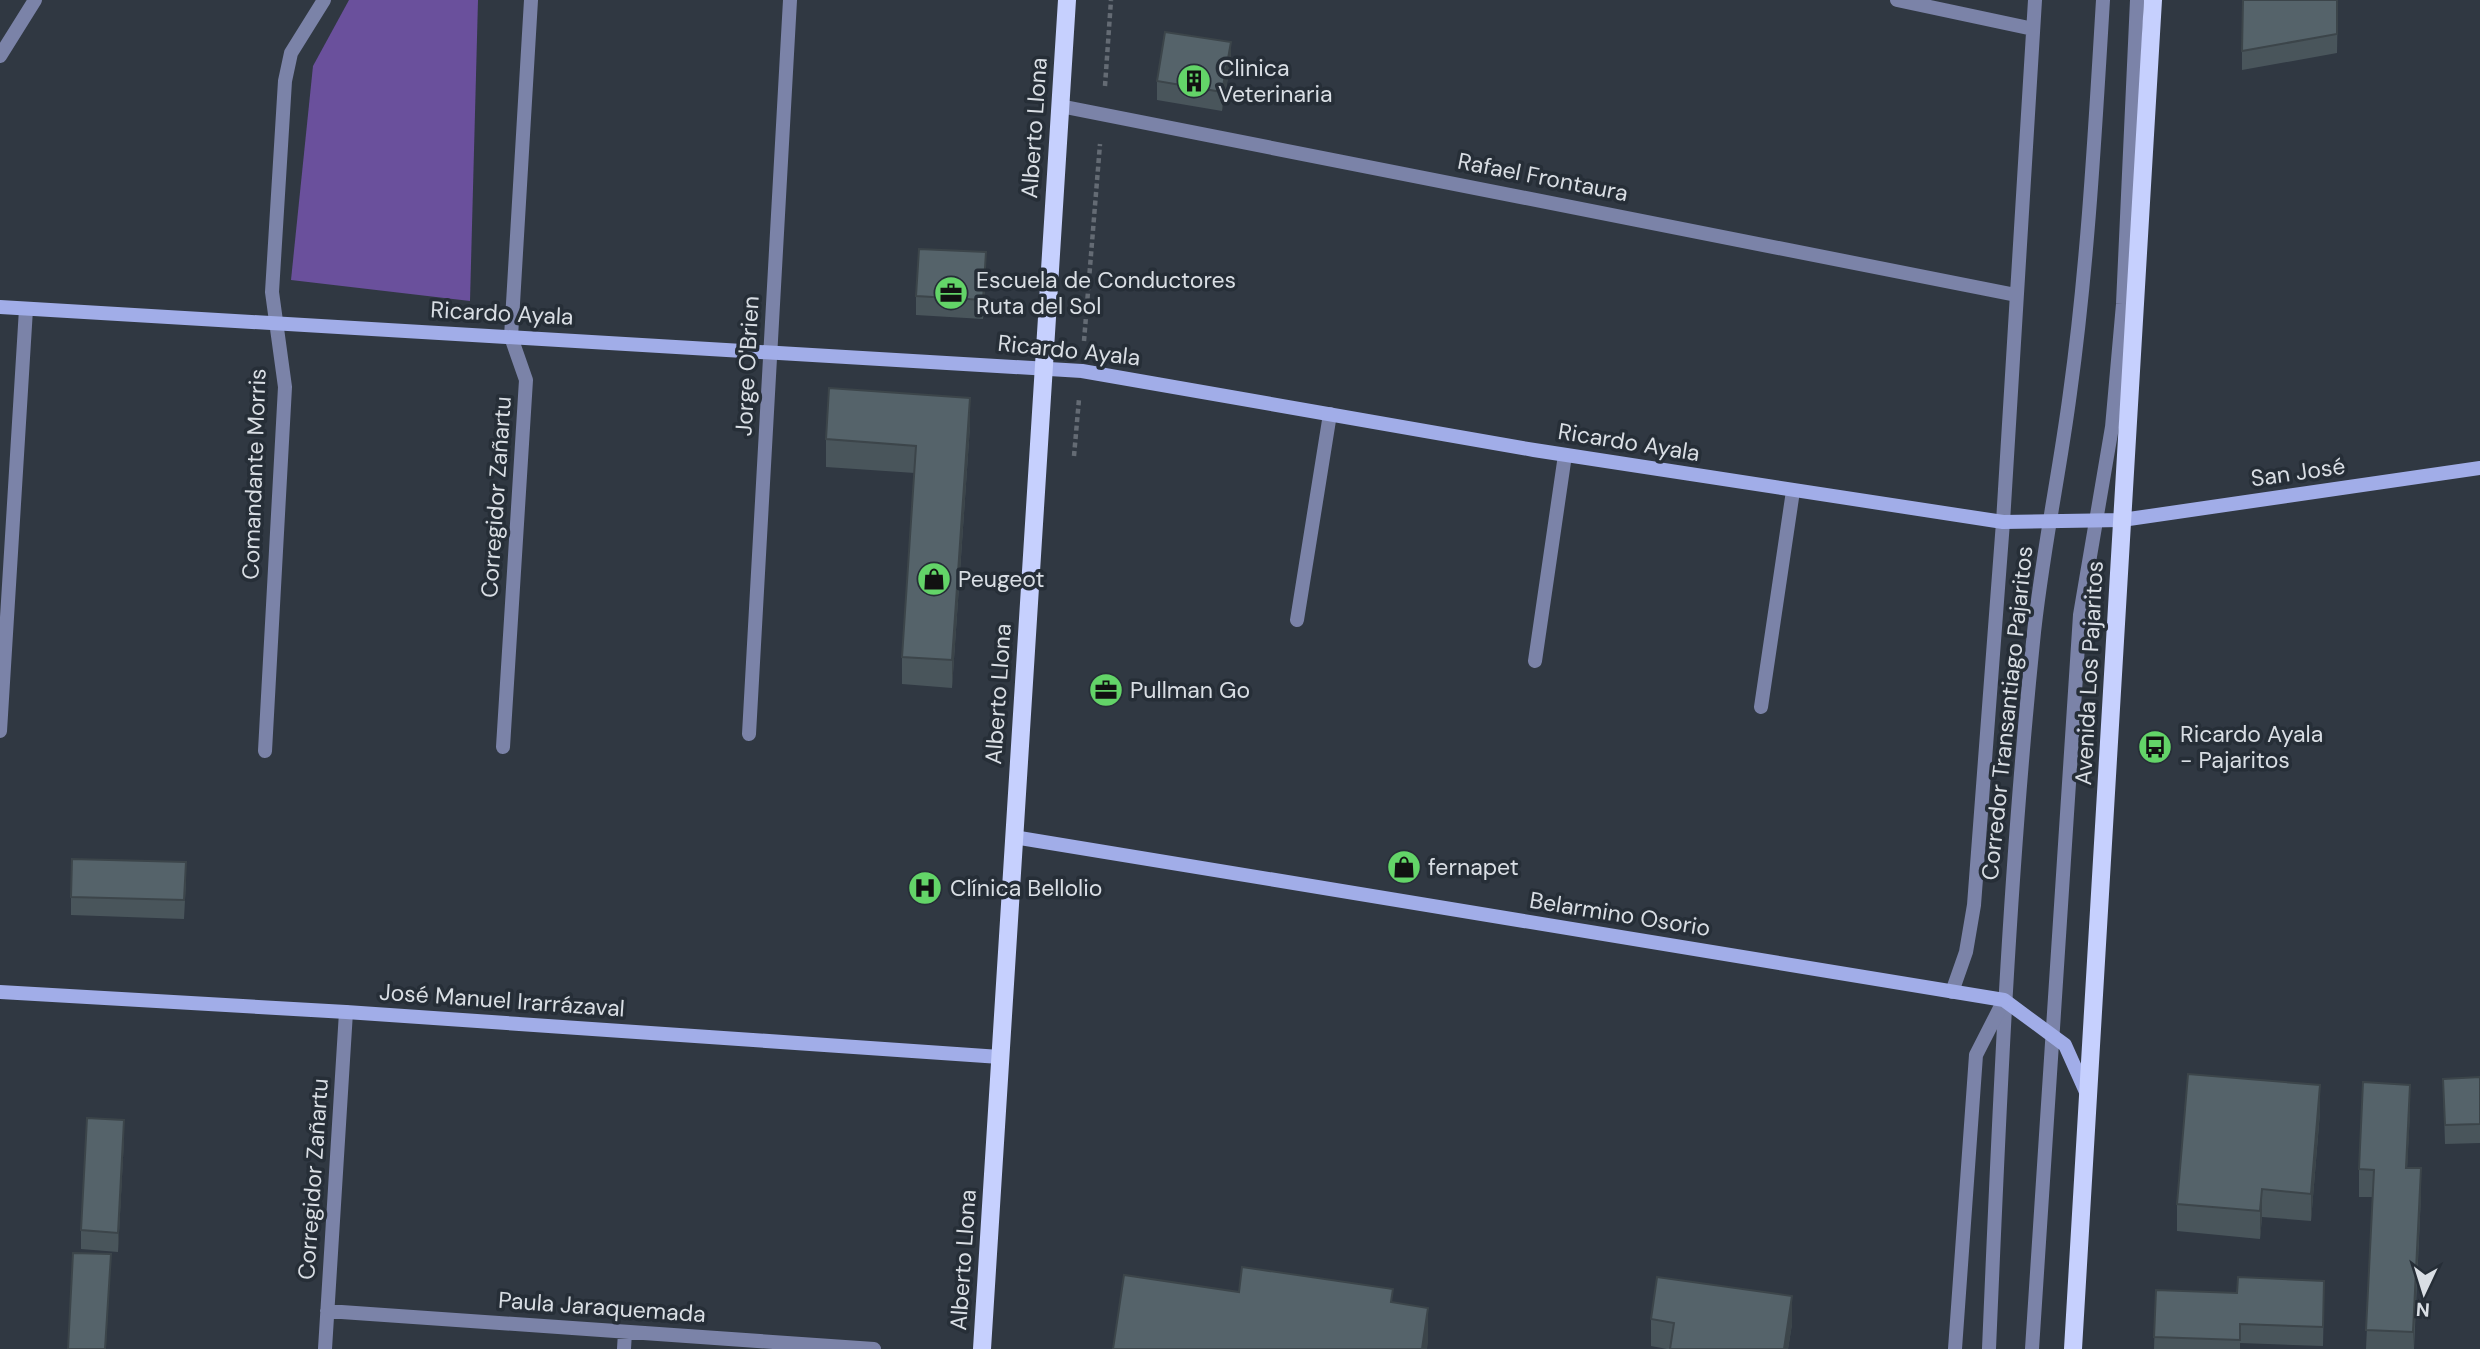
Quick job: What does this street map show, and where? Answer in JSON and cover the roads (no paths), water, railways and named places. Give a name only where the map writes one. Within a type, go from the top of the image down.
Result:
[{"type":"main road","name":"Alberto Llona","points":[[982,1349],[1067,0]]},
{"type":"main road","name":"Avenida Los Pajaritos","points":[[2073,1349],[2153,0]]},
{"type":"street","points":[[0,56],[36,0]]},
{"type":"street","name":"Comandante Morris","points":[[265,751],[285,387],[272,292],[285,81],[291,53],[324,0]]},
{"type":"street","name":"Corregidor Zañartu","points":[[503,747],[526,380],[511,337],[531,0]]},
{"type":"street","name":"Jorge O'Brien","points":[[750,734],[790,0]]},
{"type":"street","points":[[1897,0],[2033,29]]},
{"type":"street","points":[[1952,992],[1966,952],[1974,905],[2003,522],[2035,0]]},
{"type":"street","name":"Corredor Transantiago Pajaritos","points":[[1989,1349],[2004,1000],[2032,645],[2041,562],[2050,523],[2081,307],[2103,0]]},
{"type":"street","points":[[2032,1349],[2080,615],[2085,567],[2096,522],[2112,427],[2123,304],[2137,0]]},
{"type":"street","name":"Rafael Frontaura","points":[[1060,106],[2016,295]]},
{"type":"street","name":"Ricardo Ayala","points":[[0,307],[1043,367],[1082,371],[1565,455],[2003,522],[2122,520]]},
{"type":"street","points":[[0,731],[26,309]]},
{"type":"street","points":[[1297,620],[1330,414]]},
{"type":"street","points":[[1535,660],[1565,455]]},
{"type":"street","name":"San José","points":[[2122,520],[2480,468]]},
{"type":"street","points":[[1761,707],[1793,491]]},
{"type":"street","name":"Belarmino Osorio","points":[[1014,837],[2004,1000],[2052,1032],[2065,1045],[2088,1097]]},
{"type":"street","name":"José Manuel Irarrázaval","points":[[0,992],[346,1012],[1000,1057]]},
{"type":"street","points":[[1955,1349],[1976,1055],[2004,1000]]},
{"type":"street","name":"Corregidor Zañartu","points":[[325,1349],[346,1012]]},
{"type":"street","name":"Paula Jaraquemada","points":[[327,1311],[625,1332],[686,1343],[874,1349]]},
{"type":"street","points":[[624,1349],[625,1332]]},
{"type":"place","name":"Clinica Veterinaria","points":[[1194,81]]},
{"type":"place","name":"Escuela de Conductores Ruta del Sol","points":[[951,293]]},
{"type":"place","name":"Peugeot","points":[[934,579]]},
{"type":"place","name":"Pullman Go","points":[[1106,690]]},
{"type":"place","name":"Ricardo Ayala - Pajaritos","points":[[2155,747]]},
{"type":"place","name":"fernapet","points":[[1404,867]]},
{"type":"place","name":"Clínica Bellolio","points":[[925,888]]}]
